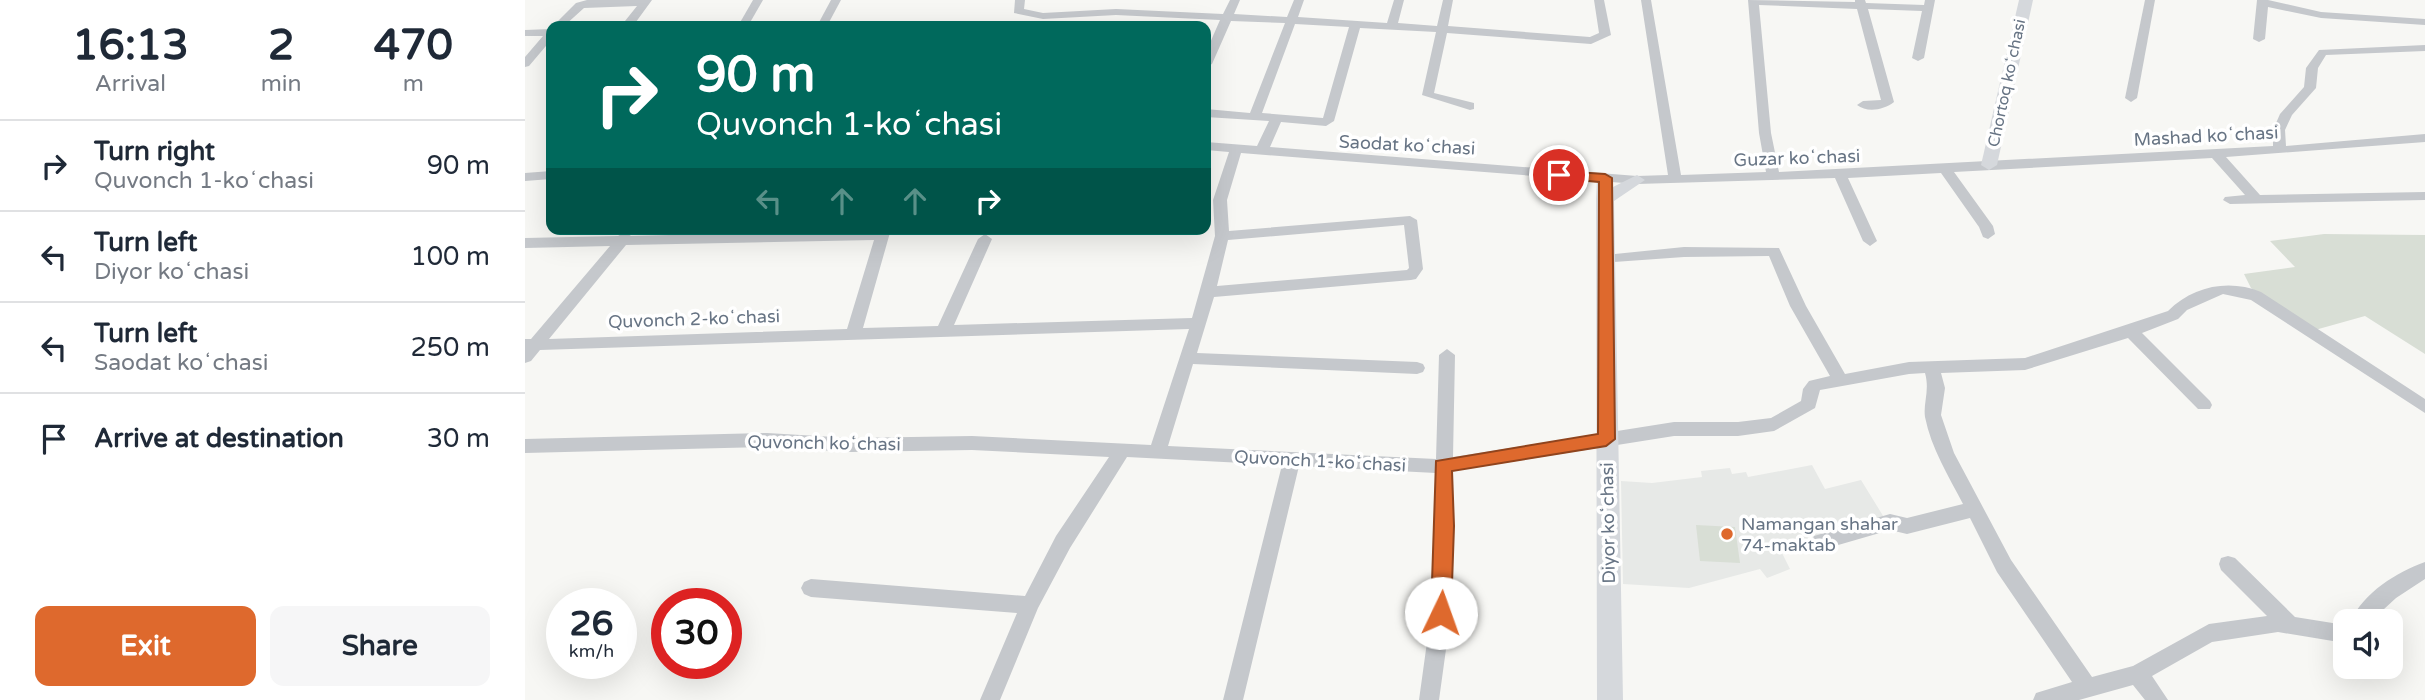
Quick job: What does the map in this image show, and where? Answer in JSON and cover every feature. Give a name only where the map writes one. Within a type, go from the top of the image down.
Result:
[{"type":"main road","name":"Chortoq koʻchasi","points":[[1989,165],[2026,0]]},
{"type":"main road","points":[[1605,189],[1637,180]]},
{"type":"main road","name":"Diyor koʻchasi","points":[[1605,189],[1610,700]]},
{"type":"street","points":[[746,21],[758,0]]},
{"type":"street","points":[[825,21],[837,0]]},
{"type":"street","points":[[1020,0],[1018,11],[1023,13],[1161,14],[1356,23],[1598,40],[1605,32],[1599,0]]},
{"type":"street","points":[[1084,21],[1087,0]]},
{"type":"street","points":[[1159,21],[1166,0]]},
{"type":"street","points":[[1211,53],[1235,0]]},
{"type":"street","points":[[1254,118],[1299,0]]},
{"type":"street","points":[[1392,25],[1399,0]]},
{"type":"street","points":[[1448,0],[1428,95],[1470,106]]},
{"type":"street","points":[[1646,0],[1675,180]]},
{"type":"street","points":[[2131,98],[2150,0]]},
{"type":"street","points":[[563,21],[580,5],[591,1],[646,1]]},
{"type":"street","points":[[631,21],[646,1]]},
{"type":"street","points":[[1774,177],[1764,142],[1753,1],[1929,4],[1918,58]]},
{"type":"street","points":[[2259,39],[2262,1],[2321,15],[2425,22]]},
{"type":"street","points":[[1860,3],[1888,102],[1878,106],[1863,105]]},
{"type":"street","points":[[1211,114],[1323,123],[1330,118],[1356,23]]},
{"type":"street","points":[[525,33],[546,32]]},
{"type":"street","points":[[525,64],[546,38]]},
{"type":"street","points":[[2280,150],[2279,130],[2286,114],[2310,88],[2312,68],[2323,52],[2425,48]]},
{"type":"street","points":[[1261,152],[1276,120]]},
{"type":"street","name":"Mashad koʻchasi","points":[[1989,165],[2280,150],[2425,138]]},
{"type":"street","name":"Saodat koʻchasi","points":[[1211,146],[1498,167],[1605,189]]},
{"type":"street","points":[[1157,453],[1223,236],[1220,200],[1236,149]]},
{"type":"street","points":[[2215,153],[2256,199]]},
{"type":"street","name":"Guzar koʻchasi","points":[[1637,180],[1774,177],[1989,165]]},
{"type":"street","points":[[1944,168],[1986,226],[1988,234]]},
{"type":"street","points":[[1840,174],[1870,241]]},
{"type":"street","points":[[525,177],[546,175]]},
{"type":"street","points":[[2230,200],[2425,196]]},
{"type":"street","points":[[1208,292],[1411,275],[1416,270],[1409,220],[1223,236]]},
{"type":"street","points":[[525,243],[616,235]]},
{"type":"street","name":"Quvonch 2-koʻchasi","points":[[528,349],[626,235]]},
{"type":"street","points":[[882,235],[854,333],[1198,323]]},
{"type":"street","points":[[943,332],[985,239]]},
{"type":"street","points":[[1605,260],[1684,251],[1774,251],[1798,306],[1840,380],[1909,368],[2025,364],[2130,331],[2172,315],[2182,306],[2222,289],[2244,290],[2425,407]]},
{"type":"street","points":[[2130,331],[2204,405]]},
{"type":"street","name":"Quvonch 2-koʻchasi","points":[[528,349],[854,333]]},
{"type":"street","points":[[1429,700],[1441,613],[1447,355]]},
{"type":"street","points":[[1188,358],[1417,368]]},
{"type":"street","points":[[1932,368],[1937,388],[1933,415],[1944,453],[2004,566],[2087,687]]},
{"type":"street","name":"Quvonch 1-koʻchasi","points":[[1123,450],[1443,466],[1674,429],[1738,429],[1782,422],[1809,404],[1811,389],[1815,385],[1840,380]]},
{"type":"street","name":"Quvonch koʻchasi","points":[[525,446],[767,440],[851,445],[972,443],[1123,450]]},
{"type":"street","points":[[990,700],[1030,605],[1063,542],[1123,450]]},
{"type":"street","points":[[1233,700],[1292,460]]},
{"type":"street","points":[[1821,542],[1890,522],[1907,526],[1974,509]]},
{"type":"street","points":[[2228,564],[2290,625]]},
{"type":"street","points":[[2367,609],[2409,577],[2425,570]]},
{"type":"street","points":[[811,588],[1030,605]]},
{"type":"street","points":[[2043,700],[2137,674],[2209,633],[2278,623],[2333,632]]},
{"type":"street","points":[[2137,674],[2158,700]]},
{"type":"shaded area","points":[[2324,234],[2425,235],[2425,354],[2365,316],[2315,330],[2251,288],[2244,274],[2295,267],[2270,241]]},
{"type":"shaded area","name":"Namangan shahar 74-maktab","points":[[1812,465],[1825,489],[1861,480],[1885,519],[1780,549],[1790,569],[1767,578],[1760,569],[1689,588],[1623,584],[1621,481],[1652,483],[1702,477],[1701,471],[1730,468],[1732,474],[1746,472],[1748,477]]},
{"type":"shaded area","points":[[1696,525],[1735,527],[1740,563],[1700,561]]},
{"type":"place","name":"Namangan shahar 74-maktab","points":[[1727,534]]},
{"type":"route","points":[[1441,613],[1445,526],[1443,466],[1606,439],[1605,178],[1559,175]]}]
